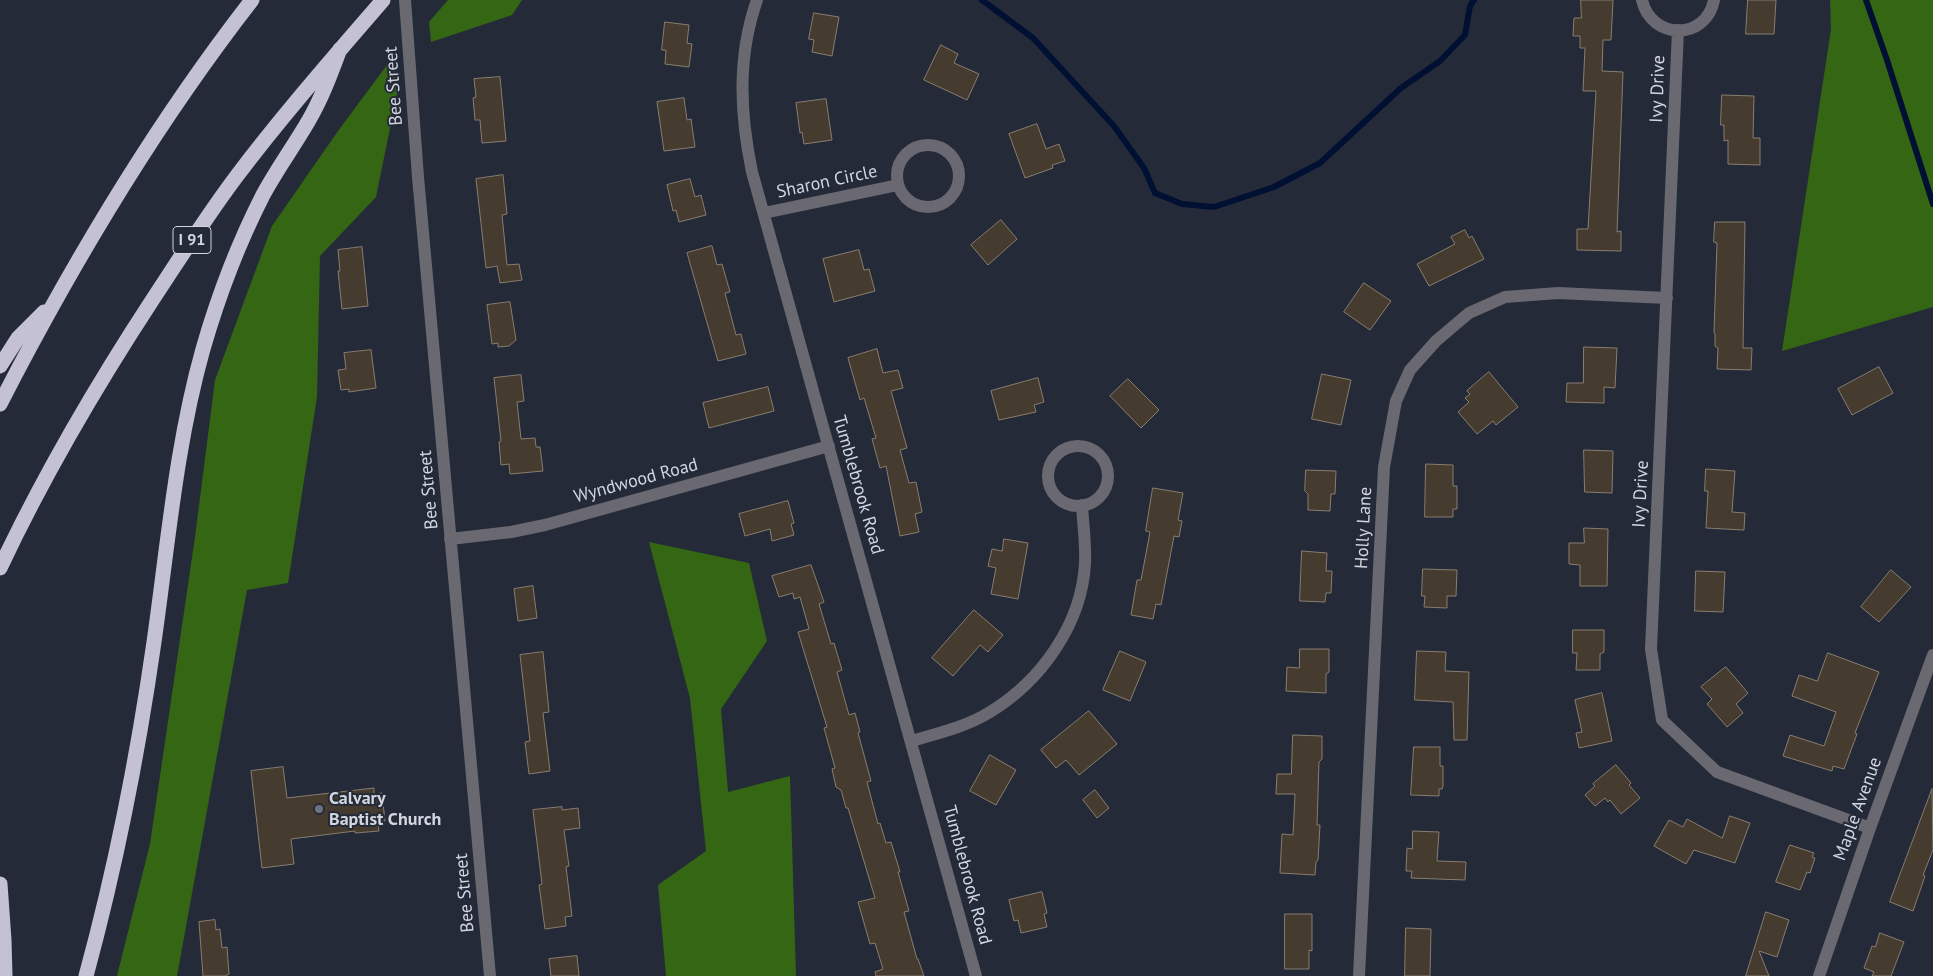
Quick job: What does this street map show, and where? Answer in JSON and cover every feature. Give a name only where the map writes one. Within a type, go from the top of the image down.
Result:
[{"type":"highway","points":[[0,404],[52,304],[137,161],[197,74],[252,0]]},
{"type":"highway","name":"I 91","points":[[0,568],[46,476],[80,415],[186,248],[258,148],[340,49],[382,2]]},
{"type":"highway","points":[[86,976],[113,869],[126,802],[154,646],[179,454],[196,373],[223,287],[250,224],[275,174],[315,109],[340,49]]},
{"type":"highway","points":[[0,366],[18,338],[52,304]]},
{"type":"highway","points":[[0,884],[5,976]]},
{"type":"street","name":"Bee Street","points":[[405,0],[418,177],[490,976]]},
{"type":"street","name":"Tumblebrook Road","points":[[757,0],[745,45],[741,76],[741,107],[752,172],[976,976]]},
{"type":"street","name":"Ivy Drive","points":[[1642,0],[1648,14],[1655,22],[1668,29],[1678,30],[1651,649],[1662,720],[1717,772],[1870,828]]},
{"type":"street","points":[[1678,30],[1689,29],[1704,20],[1714,0]]},
{"type":"street","name":"Sharon Circle","points":[[933,145],[943,149],[952,157],[958,169],[956,189],[950,198],[937,206],[924,207],[912,203],[904,196],[898,185],[897,172],[902,158],[918,146],[933,145]]},
{"type":"street","name":"Sharon Circle","points":[[764,213],[898,185]]},
{"type":"street","name":"Holly Lane","points":[[1359,976],[1384,467],[1396,401],[1410,370],[1436,340],[1469,313],[1505,298],[1558,293],[1667,298]]},
{"type":"street","name":"Wyndwood Road","points":[[450,539],[510,532],[545,525],[829,446]]},
{"type":"street","points":[[1071,446],[1083,446],[1094,451],[1103,459],[1107,470],[1107,480],[1103,491],[1093,501],[1082,505],[1070,504],[1059,499],[1052,492],[1048,481],[1048,469],[1052,460],[1062,450],[1071,446]]},
{"type":"street","points":[[912,741],[959,727],[989,713],[1018,693],[1039,672],[1057,646],[1072,617],[1081,590],[1085,563],[1082,505]]},
{"type":"street","name":"Maple Avenue","points":[[1819,976],[1933,655]]},
{"type":"green space","points":[[448,0],[522,0],[512,15],[431,42],[429,22]]},
{"type":"green space","points":[[1830,0],[1933,0],[1933,307],[1782,351],[1831,29]]},
{"type":"green space","points":[[390,61],[400,79],[376,197],[320,256],[317,397],[288,583],[247,590],[177,976],[117,976],[150,844],[195,537],[215,380],[272,226],[338,131]]},
{"type":"green space","points":[[649,542],[749,563],[767,641],[721,709],[728,792],[790,776],[796,976],[666,976],[658,885],[706,851],[690,698]]},
{"type":"building","points":[[1581,0],[1613,0],[1611,40],[1603,40],[1602,71],[1623,72],[1617,232],[1621,231],[1621,251],[1577,250],[1577,229],[1588,229],[1596,91],[1583,91],[1585,48],[1580,48],[1580,36],[1573,36],[1574,18],[1581,18]]},
{"type":"building","points":[[1748,0],[1776,0],[1774,34],[1746,34]]},
{"type":"building","points":[[814,13],[839,17],[832,56],[812,52],[814,40],[809,39]]},
{"type":"building","points":[[665,22],[689,25],[687,43],[692,44],[689,67],[665,64],[666,50],[662,50]]},
{"type":"building","points":[[941,45],[958,54],[954,63],[979,74],[967,100],[924,80]]},
{"type":"building","points":[[500,77],[506,141],[482,143],[480,120],[475,120],[473,98],[476,97],[474,79]]},
{"type":"building","points":[[1722,95],[1754,96],[1753,138],[1760,138],[1760,165],[1728,164],[1728,140],[1724,141],[1724,125],[1721,125]]},
{"type":"building","points":[[684,98],[687,120],[691,119],[695,147],[664,151],[657,102]]},
{"type":"building","points":[[826,99],[832,140],[804,144],[802,132],[800,133],[796,103]]},
{"type":"building","points":[[1037,124],[1046,149],[1059,144],[1065,161],[1052,165],[1053,168],[1025,178],[1009,134]]},
{"type":"building","points":[[503,175],[507,214],[502,215],[507,265],[519,264],[522,280],[500,283],[497,266],[486,268],[476,179]]},
{"type":"building","points":[[690,179],[695,197],[701,195],[706,215],[679,222],[676,210],[673,211],[667,185]]},
{"type":"building","points":[[1001,220],[1017,239],[988,265],[971,245]]},
{"type":"building","points":[[1715,222],[1745,222],[1743,348],[1752,348],[1751,370],[1717,369],[1718,348],[1715,346],[1714,332],[1717,243],[1714,242]]},
{"type":"building","points":[[1465,230],[1469,238],[1472,236],[1484,259],[1429,286],[1417,264],[1455,244],[1451,237]]},
{"type":"building","points":[[712,246],[717,265],[722,264],[730,292],[725,293],[736,335],[741,334],[746,354],[718,361],[687,253]]},
{"type":"building","points":[[362,247],[368,306],[342,309],[338,250]]},
{"type":"building","points":[[859,250],[864,270],[869,269],[875,291],[834,302],[823,259]]},
{"type":"building","points":[[1364,283],[1391,301],[1370,330],[1344,312]]},
{"type":"building","points":[[510,302],[516,340],[509,346],[498,347],[498,343],[492,344],[487,305]]},
{"type":"building","points":[[1584,347],[1617,348],[1615,388],[1604,387],[1604,403],[1566,402],[1567,383],[1583,383]]},
{"type":"building","points":[[877,349],[883,373],[898,370],[903,388],[891,391],[907,448],[900,450],[909,483],[916,482],[922,512],[915,514],[919,532],[900,536],[886,466],[880,468],[872,439],[876,438],[864,398],[860,400],[848,358]]},
{"type":"building","points":[[371,350],[376,388],[349,392],[349,389],[341,390],[338,370],[346,369],[344,353]]},
{"type":"building","points":[[1879,367],[1893,393],[1852,415],[1838,389]]},
{"type":"building","points":[[1489,372],[1518,407],[1496,425],[1493,421],[1477,434],[1458,412],[1469,402],[1465,398],[1470,394],[1467,391]]},
{"type":"building","points":[[1322,374],[1351,380],[1341,425],[1312,419]]},
{"type":"building","points":[[521,375],[524,401],[517,402],[521,439],[535,438],[536,447],[540,447],[543,471],[510,474],[509,464],[501,465],[499,442],[501,441],[494,378]]},
{"type":"building","points":[[1038,378],[1044,402],[1034,405],[1036,412],[999,420],[991,391]]},
{"type":"building","points":[[1128,379],[1159,410],[1141,428],[1110,396]]},
{"type":"building","points":[[768,387],[774,411],[709,428],[703,403]]},
{"type":"building","points":[[1584,450],[1613,451],[1612,493],[1585,492]]},
{"type":"building","points":[[1426,464],[1453,465],[1453,486],[1457,486],[1457,509],[1453,509],[1453,517],[1425,517]]},
{"type":"building","points":[[1706,469],[1735,471],[1732,512],[1745,513],[1744,530],[1706,528],[1708,491],[1705,491]]},
{"type":"building","points":[[1306,470],[1336,471],[1335,494],[1331,494],[1330,511],[1308,510],[1308,494],[1305,491]]},
{"type":"building","points":[[1153,488],[1183,493],[1178,520],[1182,521],[1179,537],[1174,536],[1161,605],[1156,604],[1153,619],[1131,615],[1137,580],[1141,580],[1150,532],[1146,531]]},
{"type":"building","points":[[788,501],[794,523],[791,524],[794,535],[772,541],[770,529],[745,536],[739,514]]},
{"type":"building","points":[[1584,528],[1608,529],[1607,586],[1580,586],[1580,565],[1569,564],[1569,543],[1584,543]]},
{"type":"building","points":[[1004,539],[1028,543],[1018,599],[991,594],[996,568],[988,566],[992,549],[1002,551]]},
{"type":"building","points":[[1302,551],[1327,553],[1326,571],[1332,571],[1331,593],[1326,593],[1325,602],[1300,601]]},
{"type":"building","points":[[811,565],[824,602],[819,604],[831,644],[834,643],[842,670],[837,672],[849,715],[855,713],[860,732],[858,733],[871,781],[867,782],[878,824],[880,823],[886,843],[891,842],[900,872],[898,872],[909,911],[904,912],[917,959],[924,976],[876,976],[875,972],[883,969],[875,943],[870,944],[858,902],[875,898],[848,808],[846,808],[841,790],[836,787],[832,769],[835,768],[824,728],[827,727],[798,632],[809,629],[800,597],[794,599],[793,593],[779,597],[772,576]]},
{"type":"building","points":[[1423,569],[1457,570],[1456,596],[1447,596],[1447,608],[1424,607],[1425,596],[1422,596]]},
{"type":"building","points":[[1891,570],[1911,587],[1879,622],[1861,607]]},
{"type":"building","points":[[1696,571],[1725,572],[1723,612],[1695,611]]},
{"type":"building","points":[[533,586],[537,618],[518,621],[514,589]]},
{"type":"building","points":[[974,610],[1003,635],[988,652],[980,645],[953,676],[932,658]]},
{"type":"building","points":[[1573,630],[1604,630],[1604,652],[1600,654],[1600,670],[1576,670],[1577,653],[1573,653]]},
{"type":"building","points":[[1300,649],[1329,649],[1329,672],[1326,674],[1326,693],[1286,691],[1287,667],[1299,668]]},
{"type":"building","points":[[1120,651],[1146,662],[1130,701],[1103,690]]},
{"type":"building","points":[[1417,651],[1446,652],[1445,671],[1469,672],[1467,740],[1454,740],[1453,702],[1415,700]]},
{"type":"building","points":[[543,652],[549,712],[543,713],[550,771],[529,774],[525,742],[530,741],[520,655]]},
{"type":"building","points":[[1828,653],[1879,672],[1855,733],[1857,734],[1844,769],[1833,766],[1832,771],[1783,756],[1790,735],[1824,746],[1836,712],[1792,696],[1799,675],[1817,681]]},
{"type":"building","points":[[1726,667],[1748,693],[1736,704],[1743,713],[1727,727],[1707,704],[1712,699],[1701,687]]},
{"type":"building","points":[[1602,693],[1612,741],[1579,748],[1576,733],[1582,732],[1575,700]]},
{"type":"building","points":[[1089,711],[1117,744],[1079,775],[1066,760],[1056,768],[1041,750]]},
{"type":"building","points":[[1293,735],[1322,736],[1322,759],[1319,762],[1317,825],[1320,825],[1315,875],[1280,873],[1282,834],[1293,835],[1295,794],[1276,794],[1277,774],[1291,774]]},
{"type":"building","points":[[1414,747],[1440,747],[1440,766],[1443,766],[1443,786],[1442,789],[1439,789],[1439,796],[1411,795]]},
{"type":"building","points":[[990,755],[1016,770],[996,805],[970,791]]},
{"type":"building","points":[[1616,765],[1631,783],[1629,785],[1640,798],[1621,814],[1610,800],[1608,802],[1605,798],[1595,806],[1585,795],[1595,786],[1593,784]]},
{"type":"building","name":"Calvary Baptist Church","points":[[283,767],[287,798],[374,788],[374,794],[382,793],[385,821],[378,822],[379,831],[355,833],[355,831],[291,839],[294,864],[262,868],[251,771]]},
{"type":"building","points":[[1932,789],[1933,850],[1923,875],[1925,876],[1913,911],[1890,902]]},
{"type":"building","points":[[1095,790],[1109,808],[1097,818],[1083,800]]},
{"type":"building","points":[[562,807],[562,810],[578,808],[580,828],[564,830],[569,866],[566,867],[572,916],[565,917],[566,926],[545,929],[539,885],[542,884],[533,810]]},
{"type":"building","points":[[1730,816],[1750,823],[1735,863],[1694,850],[1686,864],[1654,846],[1669,820],[1683,827],[1687,819],[1722,838]]},
{"type":"building","points":[[1413,831],[1439,832],[1437,861],[1466,862],[1465,880],[1411,878],[1412,871],[1406,871],[1407,848],[1412,849]]},
{"type":"building","points":[[1790,845],[1814,853],[1812,857],[1815,858],[1810,873],[1807,872],[1800,890],[1776,882]]},
{"type":"building","points":[[1042,892],[1047,913],[1044,914],[1047,927],[1021,933],[1018,920],[1014,921],[1009,900]]},
{"type":"building","points":[[1766,912],[1789,920],[1777,957],[1759,951],[1769,976],[1746,976]]},
{"type":"building","points":[[1285,914],[1312,914],[1312,951],[1309,950],[1309,969],[1285,969]]},
{"type":"building","points":[[215,920],[216,930],[220,929],[222,948],[227,947],[229,974],[225,976],[203,976],[199,922]]},
{"type":"building","points":[[1406,928],[1431,929],[1430,976],[1405,976]]},
{"type":"building","points":[[1880,933],[1904,942],[1891,976],[1872,976],[1874,972],[1864,968],[1872,946],[1875,947]]},
{"type":"building","points":[[577,956],[579,976],[551,976],[549,959]]},
{"type":"waterway","points":[[982,0],[1033,38],[1114,126],[1144,168],[1155,193],[1182,204],[1214,207],[1274,187],[1320,163],[1401,88],[1440,61],[1465,35],[1470,6],[1474,0]]},
{"type":"waterway","points":[[1866,0],[1933,204]]},
{"type":"place","name":"Calvary Baptist Church","points":[[319,809]]}]
